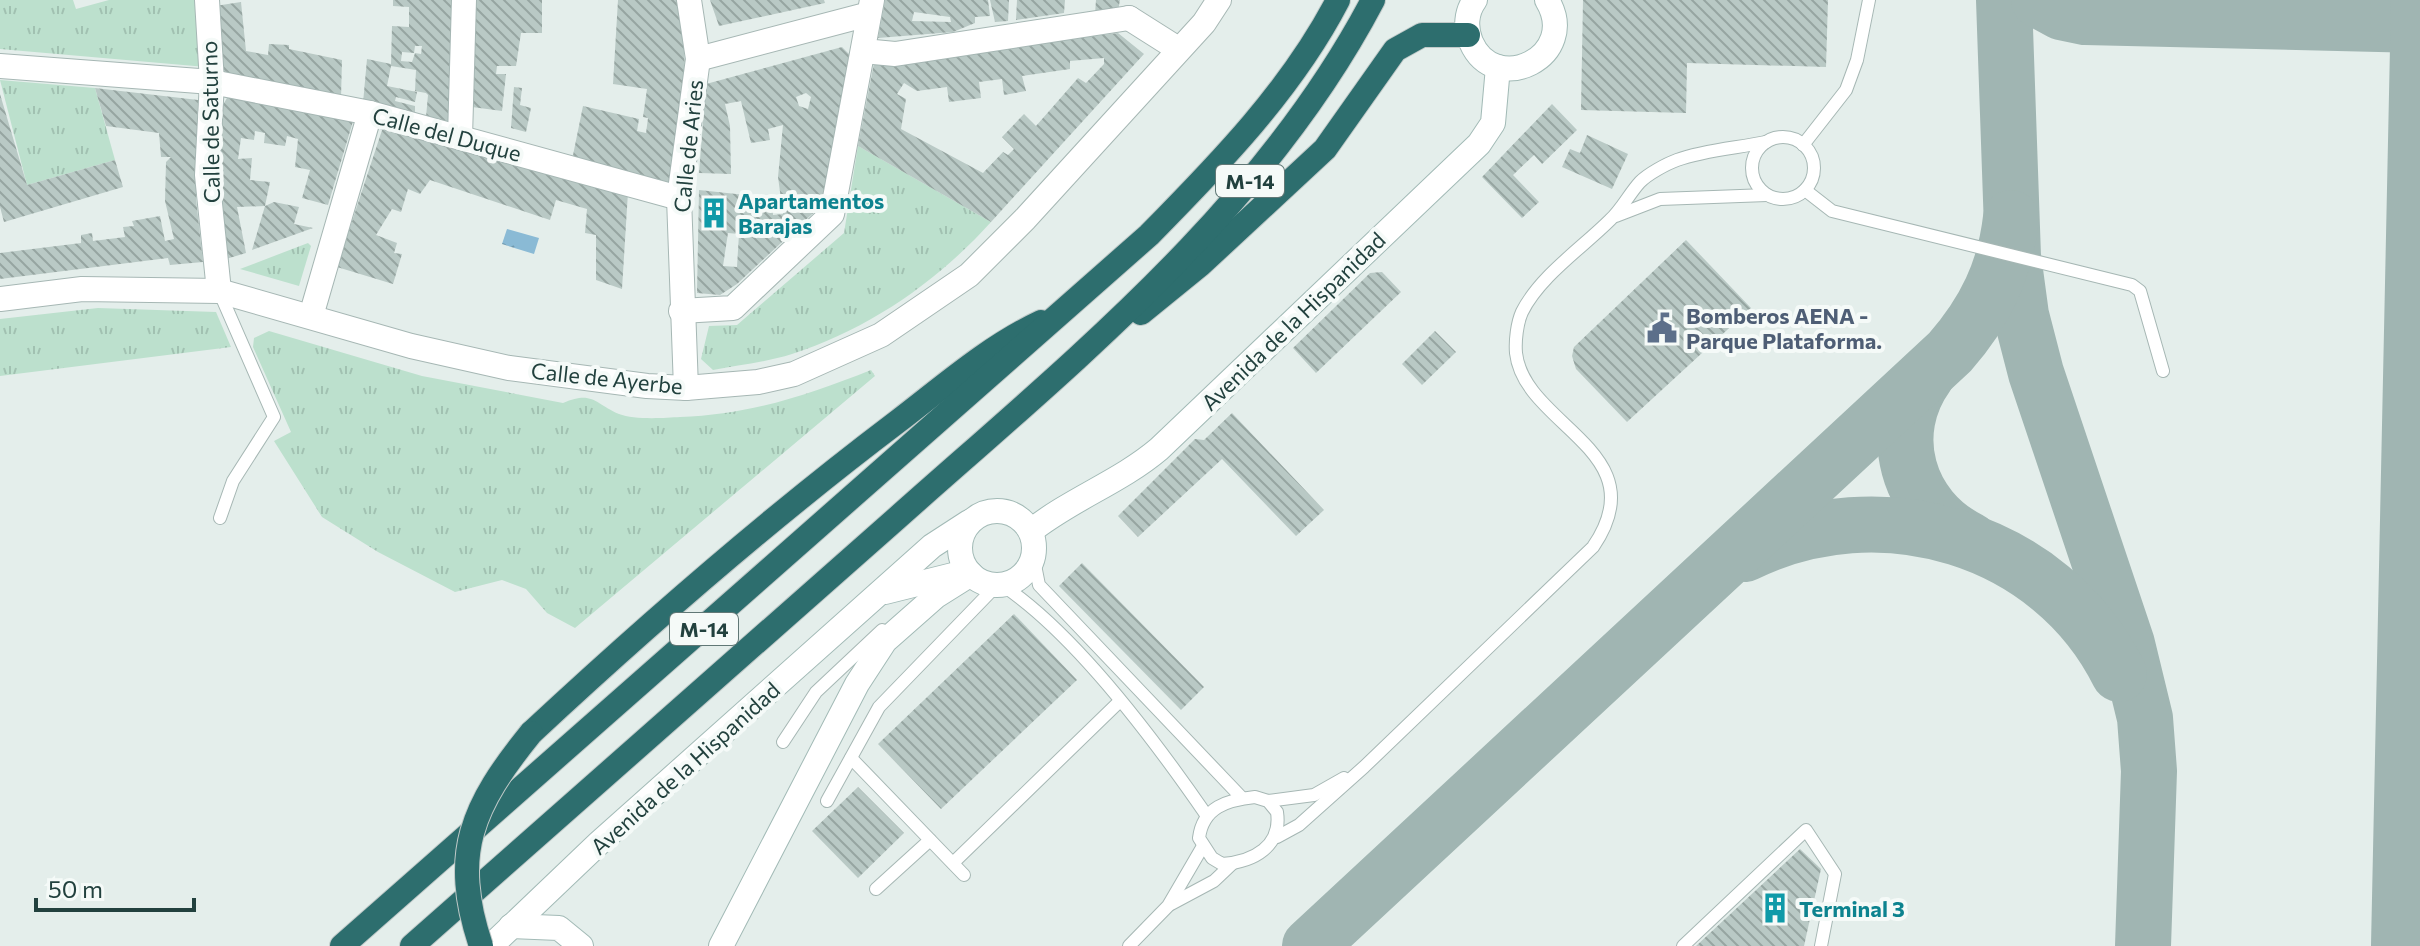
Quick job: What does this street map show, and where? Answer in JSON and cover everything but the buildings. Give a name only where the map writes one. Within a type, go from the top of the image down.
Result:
[{"type":"highway","name":"M-14","points":[[342,946],[1149,235],[1249,130],[1299,62],[1338,0]]},
{"type":"highway","name":"M-14","points":[[412,946],[1099,339],[1254,177],[1325,82],[1373,0]]},
{"type":"highway","points":[[1099,339],[1149,309],[1289,185],[1325,149],[1395,50],[1422,35],[1468,35]]},
{"type":"highway","points":[[481,946],[467,887],[468,851],[474,823],[485,795],[531,733],[855,454],[1009,337],[1065,311]]},
{"type":"street","name":"Calle de Saturno","points":[[207,0],[212,82],[207,175],[219,291]]},
{"type":"street","points":[[460,137],[464,0]]},
{"type":"street","name":"Calle de Aries","points":[[686,388],[679,198],[698,59],[689,0]]},
{"type":"street","name":"Calle de Ayerbe","points":[[0,299],[82,289],[219,291],[411,346],[509,368],[686,388],[758,382],[794,374],[854,350],[935,301],[969,275],[1025,219],[1219,0]]},
{"type":"street","points":[[1475,0],[1467,19],[1468,35],[1474,48],[1498,67],[1525,67],[1547,50],[1553,37],[1552,3]]},
{"type":"street","points":[[681,311],[733,308],[832,214],[870,7],[698,59]]},
{"type":"street","points":[[863,51],[895,54],[1132,9],[1178,49]]},
{"type":"street","name":"Calle del Duque","points":[[0,66],[212,82],[370,113],[679,198]]},
{"type":"street","name":"Avenida de la Hispanidad","points":[[1032,543],[1059,509],[1134,471],[1159,449],[1479,144],[1493,123],[1498,67]]},
{"type":"street","points":[[311,316],[370,113]]},
{"type":"street","points":[[995,510],[1009,512],[1022,520],[1032,543],[1023,575],[1000,585],[982,582],[969,573],[959,546],[969,522],[995,510]]},
{"type":"street","name":"Avenida de la Hispanidad","points":[[491,946],[932,546],[969,522]]},
{"type":"street","name":"Avenida de la Hispanidad","points":[[881,593],[930,588],[969,573]]},
{"type":"street","name":"Avenida de la Hispanidad","points":[[721,946],[857,684],[885,641],[930,588]]},
{"type":"street","points":[[511,926],[559,928],[581,946]]},
{"type":"lane","points":[[1803,145],[1846,90],[1857,60],[1869,0]]},
{"type":"lane","points":[[1364,767],[1314,795],[1268,801],[1255,797],[1242,798],[1220,804],[1207,816],[1199,838],[1222,864],[1233,863],[1267,849],[1277,837],[1299,825],[1364,767],[1593,547],[1605,531],[1611,491],[1604,470],[1594,454],[1532,388],[1521,372],[1516,343],[1521,314],[1533,294],[1613,217],[1642,180],[1675,160],[1784,138],[1803,145],[1813,161],[1813,171],[1805,190],[1787,199],[1767,195],[1660,199],[1613,217]]},
{"type":"lane","points":[[1766,142],[1753,159],[1752,169],[1754,179],[1767,195]]},
{"type":"lane","points":[[1805,190],[1832,211],[2132,285],[2140,291],[2163,371]]},
{"type":"lane","points":[[219,291],[274,417],[233,481],[220,518]]},
{"type":"lane","points":[[1032,543],[1039,585],[1242,798]]},
{"type":"lane","points":[[783,742],[816,692],[930,588],[932,546]]},
{"type":"lane","points":[[827,801],[879,707],[1000,585],[1025,600],[1120,701],[1168,759],[1207,816]]},
{"type":"lane","points":[[953,863],[1120,701]]},
{"type":"lane","points":[[851,758],[964,875]]},
{"type":"lane","points":[[1268,801],[1277,812],[1277,837]]},
{"type":"lane","points":[[1683,946],[1806,830],[1835,874],[1821,946]]},
{"type":"lane","points":[[876,889],[930,840]]},
{"type":"lane","points":[[1129,946],[1168,906],[1203,846]]},
{"type":"lane","points":[[1168,906],[1214,881],[1233,863]]},
{"type":"green space","points":[[0,0],[73,0],[76,9],[109,0],[199,0],[206,67],[0,49]]},
{"type":"green space","points":[[0,80],[95,88],[115,160],[27,185]]},
{"type":"green space","points":[[858,146],[991,222],[925,284],[875,317],[820,344],[782,357],[713,370],[701,359],[709,326],[737,325],[844,233]]},
{"type":"green space","points":[[308,243],[311,246],[299,286],[240,269]]},
{"type":"green space","points":[[98,308],[216,312],[231,347],[0,376],[0,319]]},
{"type":"green space","points":[[269,331],[422,376],[563,403],[588,398],[619,414],[641,418],[705,415],[754,408],[824,388],[871,370],[875,376],[575,628],[547,613],[526,589],[502,580],[455,592],[378,552],[322,517],[274,441],[291,432],[253,347],[254,338]]},
{"type":"water","points":[[507,229],[539,238],[534,254],[502,244]]},
{"type":"taxiway","points":[[2004,0],[2013,256],[2021,315],[2036,373],[2127,644],[2145,718],[2149,771],[2143,946]]},
{"type":"taxiway","points":[[2039,0],[2061,12],[2085,17],[2420,25]]},
{"type":"taxiway","points":[[2399,946],[2419,0]]},
{"type":"taxiway","points":[[1310,946],[1950,352],[1973,322],[1991,290],[2004,256],[2011,218]]},
{"type":"taxiway","points":[[1927,375],[1914,397],[1907,421],[1909,468],[1931,509],[1948,526],[1970,540]]},
{"type":"taxiway","points":[[1745,554],[1797,534],[1850,525],[1904,526],[1957,538],[2006,558],[2051,588],[2089,627],[2119,674]]},
{"type":"place","name":"Apartamentos Barajas","points":[[714,213]]},
{"type":"place","name":"Bomberos AENA - Parque Plataforma.","points":[[1662,328]]},
{"type":"place","name":"Terminal 3","points":[[1775,908]]}]
